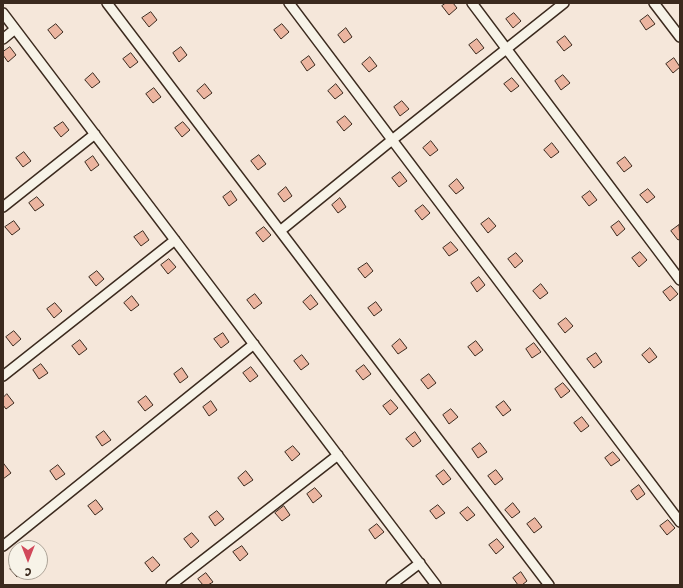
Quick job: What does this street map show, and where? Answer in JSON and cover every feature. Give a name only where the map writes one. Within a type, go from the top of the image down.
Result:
[{"type":"lane","points":[[107,3],[549,585]]},
{"type":"lane","points":[[289,3],[680,522]]},
{"type":"lane","points":[[472,3],[680,280]]},
{"type":"lane","points":[[280,232],[392,140],[564,3]]},
{"type":"lane","points":[[654,3],[680,37]]},
{"type":"lane","points":[[3,13],[436,585]]},
{"type":"lane","points":[[3,39],[15,29]]},
{"type":"lane","points":[[3,207],[95,134]]},
{"type":"lane","points":[[3,376],[175,240]]},
{"type":"lane","points":[[3,546],[254,344]]},
{"type":"lane","points":[[171,585],[338,455]]},
{"type":"lane","points":[[391,585],[420,563]]},
{"type":"building","points":[[446,3],[453,3],[457,8],[449,15],[442,6]]},
{"type":"building","points":[[151,12],[157,20],[149,27],[142,18]]},
{"type":"building","points":[[514,13],[521,21],[513,28],[506,19]]},
{"type":"building","points":[[648,15],[655,24],[646,30],[640,21]]},
{"type":"building","points":[[56,24],[63,32],[55,39],[48,30]]},
{"type":"building","points":[[282,24],[289,32],[281,39],[274,30]]},
{"type":"building","points":[[346,28],[352,37],[344,43],[338,35]]},
{"type":"building","points":[[565,36],[572,45],[564,51],[557,42]]},
{"type":"building","points":[[477,39],[484,48],[476,54],[469,45]]},
{"type":"building","points":[[10,47],[16,55],[8,62],[3,55],[3,52]]},
{"type":"building","points":[[181,47],[187,55],[179,62],[173,53]]},
{"type":"building","points":[[131,53],[138,62],[130,68],[123,59]]},
{"type":"building","points":[[309,56],[315,65],[307,71],[301,62]]},
{"type":"building","points":[[370,57],[377,66],[369,72],[362,64]]},
{"type":"building","points":[[674,58],[680,67],[673,73],[666,64]]},
{"type":"building","points":[[93,73],[100,82],[92,88],[85,80]]},
{"type":"building","points":[[563,75],[570,83],[561,90],[555,81]]},
{"type":"building","points":[[512,78],[519,86],[511,92],[504,84]]},
{"type":"building","points":[[205,84],[212,93],[204,99],[197,91]]},
{"type":"building","points":[[336,84],[343,93],[335,99],[328,91]]},
{"type":"building","points":[[154,88],[161,97],[153,103],[146,94]]},
{"type":"building","points":[[402,101],[409,109],[400,116],[394,107]]},
{"type":"building","points":[[345,116],[352,124],[344,131],[337,122]]},
{"type":"building","points":[[63,122],[69,130],[61,137],[54,128]]},
{"type":"building","points":[[183,122],[190,130],[182,137],[175,128]]},
{"type":"building","points":[[431,141],[438,150],[430,156],[423,148]]},
{"type":"building","points":[[552,143],[559,152],[551,158],[544,150]]},
{"type":"building","points":[[24,152],[31,161],[23,167],[16,158]]},
{"type":"building","points":[[259,155],[266,164],[258,170],[251,161]]},
{"type":"building","points":[[93,156],[99,165],[91,171],[85,162]]},
{"type":"building","points":[[625,157],[632,166],[624,172],[617,163]]},
{"type":"building","points":[[400,172],[407,181],[399,187],[392,178]]},
{"type":"building","points":[[457,179],[464,188],[456,194],[449,186]]},
{"type":"building","points":[[286,187],[292,196],[284,202],[278,194]]},
{"type":"building","points":[[648,189],[655,197],[647,203],[640,195]]},
{"type":"building","points":[[231,191],[237,200],[229,206],[223,197]]},
{"type":"building","points":[[590,191],[597,200],[589,206],[582,197]]},
{"type":"building","points":[[37,197],[44,205],[35,211],[29,203]]},
{"type":"building","points":[[340,198],[346,207],[338,213],[332,205]]},
{"type":"building","points":[[423,205],[430,213],[422,220],[415,211]]},
{"type":"building","points":[[489,218],[496,226],[488,233],[481,224]]},
{"type":"building","points":[[14,221],[20,229],[12,235],[5,227]]},
{"type":"building","points":[[619,221],[625,229],[617,236],[611,227]]},
{"type":"building","points":[[679,225],[680,239],[678,240],[671,231]]},
{"type":"building","points":[[264,227],[271,235],[263,242],[256,233]]},
{"type":"building","points":[[143,231],[149,240],[141,246],[134,237]]},
{"type":"building","points":[[451,242],[458,250],[449,256],[443,248]]},
{"type":"building","points":[[640,252],[647,260],[639,267],[632,258]]},
{"type":"building","points":[[516,253],[523,261],[515,268],[508,259]]},
{"type":"building","points":[[169,259],[176,267],[168,274],[161,265]]},
{"type":"building","points":[[367,263],[373,271],[365,278],[358,269]]},
{"type":"building","points":[[97,271],[104,279],[96,286],[89,277]]},
{"type":"building","points":[[479,277],[485,285],[477,292],[471,283]]},
{"type":"building","points":[[541,284],[548,293],[540,299],[533,291]]},
{"type":"building","points":[[671,286],[678,294],[670,301],[663,292]]},
{"type":"building","points":[[255,294],[262,303],[254,309],[247,300]]},
{"type":"building","points":[[311,295],[318,304],[310,310],[303,302]]},
{"type":"building","points":[[132,296],[139,305],[131,311],[124,303]]},
{"type":"building","points":[[376,302],[382,310],[374,316],[368,308]]},
{"type":"building","points":[[55,303],[62,311],[54,318],[47,309]]},
{"type":"building","points":[[566,318],[573,326],[565,333],[558,324]]},
{"type":"building","points":[[14,331],[21,339],[13,346],[6,337]]},
{"type":"building","points":[[223,333],[229,342],[221,348],[214,339]]},
{"type":"building","points":[[400,339],[407,348],[398,354],[392,346]]},
{"type":"building","points":[[80,340],[87,349],[79,355],[72,346]]},
{"type":"building","points":[[476,341],[483,350],[475,356],[468,347]]},
{"type":"building","points":[[534,343],[541,352],[532,358],[526,349]]},
{"type":"building","points":[[650,348],[657,357],[649,363],[642,355]]},
{"type":"building","points":[[596,353],[602,362],[594,368],[587,359]]},
{"type":"building","points":[[302,355],[309,364],[301,370],[294,361]]},
{"type":"building","points":[[41,364],[48,373],[39,379],[33,370]]},
{"type":"building","points":[[364,365],[371,374],[363,380],[356,371]]},
{"type":"building","points":[[251,367],[258,376],[250,382],[243,373]]},
{"type":"building","points":[[182,368],[188,377],[180,383],[174,374]]},
{"type":"building","points":[[429,374],[436,383],[428,389],[421,380]]},
{"type":"building","points":[[563,383],[570,391],[561,398],[555,389]]},
{"type":"building","points":[[7,394],[14,403],[6,409],[3,405],[3,398]]},
{"type":"building","points":[[146,396],[153,405],[145,411],[138,402]]},
{"type":"building","points":[[391,400],[398,408],[390,415],[383,406]]},
{"type":"building","points":[[211,401],[217,410],[209,416],[203,407]]},
{"type":"building","points":[[504,401],[511,410],[503,416],[496,407]]},
{"type":"building","points":[[451,409],[458,417],[449,424],[443,415]]},
{"type":"building","points":[[582,417],[589,426],[581,432],[574,423]]},
{"type":"building","points":[[104,431],[111,440],[102,446],[96,437]]},
{"type":"building","points":[[415,432],[421,441],[413,447],[406,439]]},
{"type":"building","points":[[480,443],[487,452],[478,458],[472,449]]},
{"type":"building","points":[[293,446],[300,454],[292,461],[285,452]]},
{"type":"building","points":[[613,452],[620,460],[611,466],[605,458]]},
{"type":"building","points":[[4,464],[11,473],[3,479],[3,465]]},
{"type":"building","points":[[58,465],[65,474],[56,480],[50,471]]},
{"type":"building","points":[[444,470],[451,479],[443,485],[436,476]]},
{"type":"building","points":[[496,470],[503,479],[495,485],[488,476]]},
{"type":"building","points":[[246,471],[253,480],[244,486],[238,478]]},
{"type":"building","points":[[639,485],[645,494],[637,500],[631,491]]},
{"type":"building","points":[[315,488],[322,496],[313,503],[307,494]]},
{"type":"building","points":[[96,500],[103,509],[95,515],[88,506]]},
{"type":"building","points":[[513,503],[520,512],[512,518],[505,510]]},
{"type":"building","points":[[438,505],[445,513],[436,519],[430,511]]},
{"type":"building","points":[[284,506],[290,515],[282,521],[275,513]]},
{"type":"building","points":[[468,507],[475,515],[467,521],[460,513]]},
{"type":"building","points":[[217,511],[224,519],[215,526],[209,517]]},
{"type":"building","points":[[535,518],[542,527],[534,533],[527,524]]},
{"type":"building","points":[[668,520],[675,528],[667,535],[660,526]]},
{"type":"building","points":[[377,524],[384,532],[375,539],[369,530]]},
{"type":"building","points":[[192,533],[199,541],[191,548],[184,539]]},
{"type":"building","points":[[497,539],[504,547],[496,554],[489,545]]},
{"type":"building","points":[[242,546],[248,554],[240,561],[233,552]]},
{"type":"building","points":[[153,557],[160,565],[152,572],[145,563]]},
{"type":"building","points":[[521,572],[527,581],[522,585],[518,585],[513,578]]},
{"type":"building","points":[[206,573],[213,582],[208,585],[203,585],[198,579]]}]
